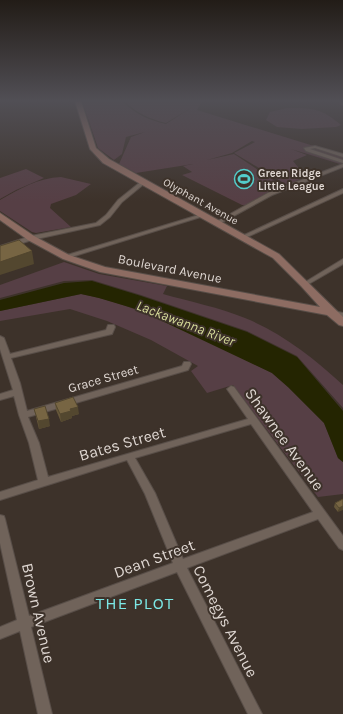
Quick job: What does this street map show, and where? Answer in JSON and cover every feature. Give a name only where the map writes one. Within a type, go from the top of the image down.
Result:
[{"type":"street","name":"Olyphant Avenue","points":[[88,134],[93,149],[106,161],[276,256],[305,284],[330,312]]},
{"type":"street","points":[[343,156],[315,147],[306,148],[343,162]]},
{"type":"street","points":[[217,222],[239,212],[270,194],[343,165]]},
{"type":"street","points":[[0,248],[30,238],[98,224],[108,216],[120,201],[144,182]]},
{"type":"street","points":[[243,237],[343,191]]},
{"type":"street","points":[[66,257],[204,215]]},
{"type":"street","name":"Boulevard Avenue","points":[[0,216],[30,238],[66,257],[103,270],[330,312],[343,323]]},
{"type":"street","points":[[305,284],[343,261]]},
{"type":"street","points":[[330,312],[343,315]]},
{"type":"street","points":[[7,357],[109,332],[111,327]]},
{"type":"street","points":[[0,338],[18,392],[23,415],[34,443],[44,482]]},
{"type":"street","name":"Grace Street","points":[[23,415],[185,368],[187,364]]},
{"type":"street","name":"Shawnee Avenue","points":[[231,389],[343,545]]},
{"type":"street","points":[[0,397],[18,392]]},
{"type":"street","name":"Bates Street","points":[[0,496],[129,456],[254,420]]},
{"type":"street","name":"Comegys Avenue","points":[[129,456],[150,493],[180,565],[255,714]]},
{"type":"street","name":"Dean Street","points":[[0,633],[320,514]]},
{"type":"street","name":"Brown Avenue","points":[[0,519],[45,714]]},
{"type":"shaded area","points":[[93,134],[136,134],[126,137],[122,154],[114,160],[98,148]]},
{"type":"shaded area","points":[[139,134],[276,134],[343,155],[343,163],[340,164],[291,149],[307,155],[293,161],[302,172],[309,175],[287,185],[234,153],[255,142],[252,141],[232,153],[207,160],[234,154],[284,187],[267,193],[247,205],[242,205],[182,175],[192,172],[183,166],[193,164],[136,173],[119,164],[131,137]]},
{"type":"shaded area","points":[[26,169],[44,178],[16,190],[0,199],[0,178]]},
{"type":"shaded area","points":[[61,177],[91,184],[76,195],[51,204],[50,208],[71,227],[36,233],[32,232],[0,211],[0,200],[7,196],[44,179]]},
{"type":"shaded area","points":[[64,262],[99,274],[167,286],[163,294],[226,311],[259,324],[297,347],[321,365],[343,385],[343,408],[297,356],[247,331],[141,295],[92,280],[64,281],[0,298],[0,285]]},
{"type":"shaded area","points":[[81,294],[130,307],[203,338],[272,373],[324,423],[338,458],[343,462],[343,494],[318,497],[233,385],[207,393],[191,371],[198,366],[151,340],[107,321],[70,309],[0,321],[0,311]]},
{"type":"water","name":"Lackawanna River","points":[[92,281],[247,332],[297,357],[343,411],[343,462],[338,458],[324,423],[272,373],[139,310],[81,294],[0,311],[0,300],[64,283]]},
{"type":"building","points":[[19,240],[32,251],[0,262],[0,246]]},
{"type":"building","points":[[73,397],[78,407],[60,414],[55,403]]},
{"type":"building","points":[[45,406],[49,419],[38,421],[34,409]]},
{"type":"building","points":[[343,499],[343,506],[339,508],[335,503]]},
{"type":"place","name":"Green Ridge Little League","points":[[244,179]]},
{"type":"district","name":"THE PLOT","points":[[135,603]]}]
